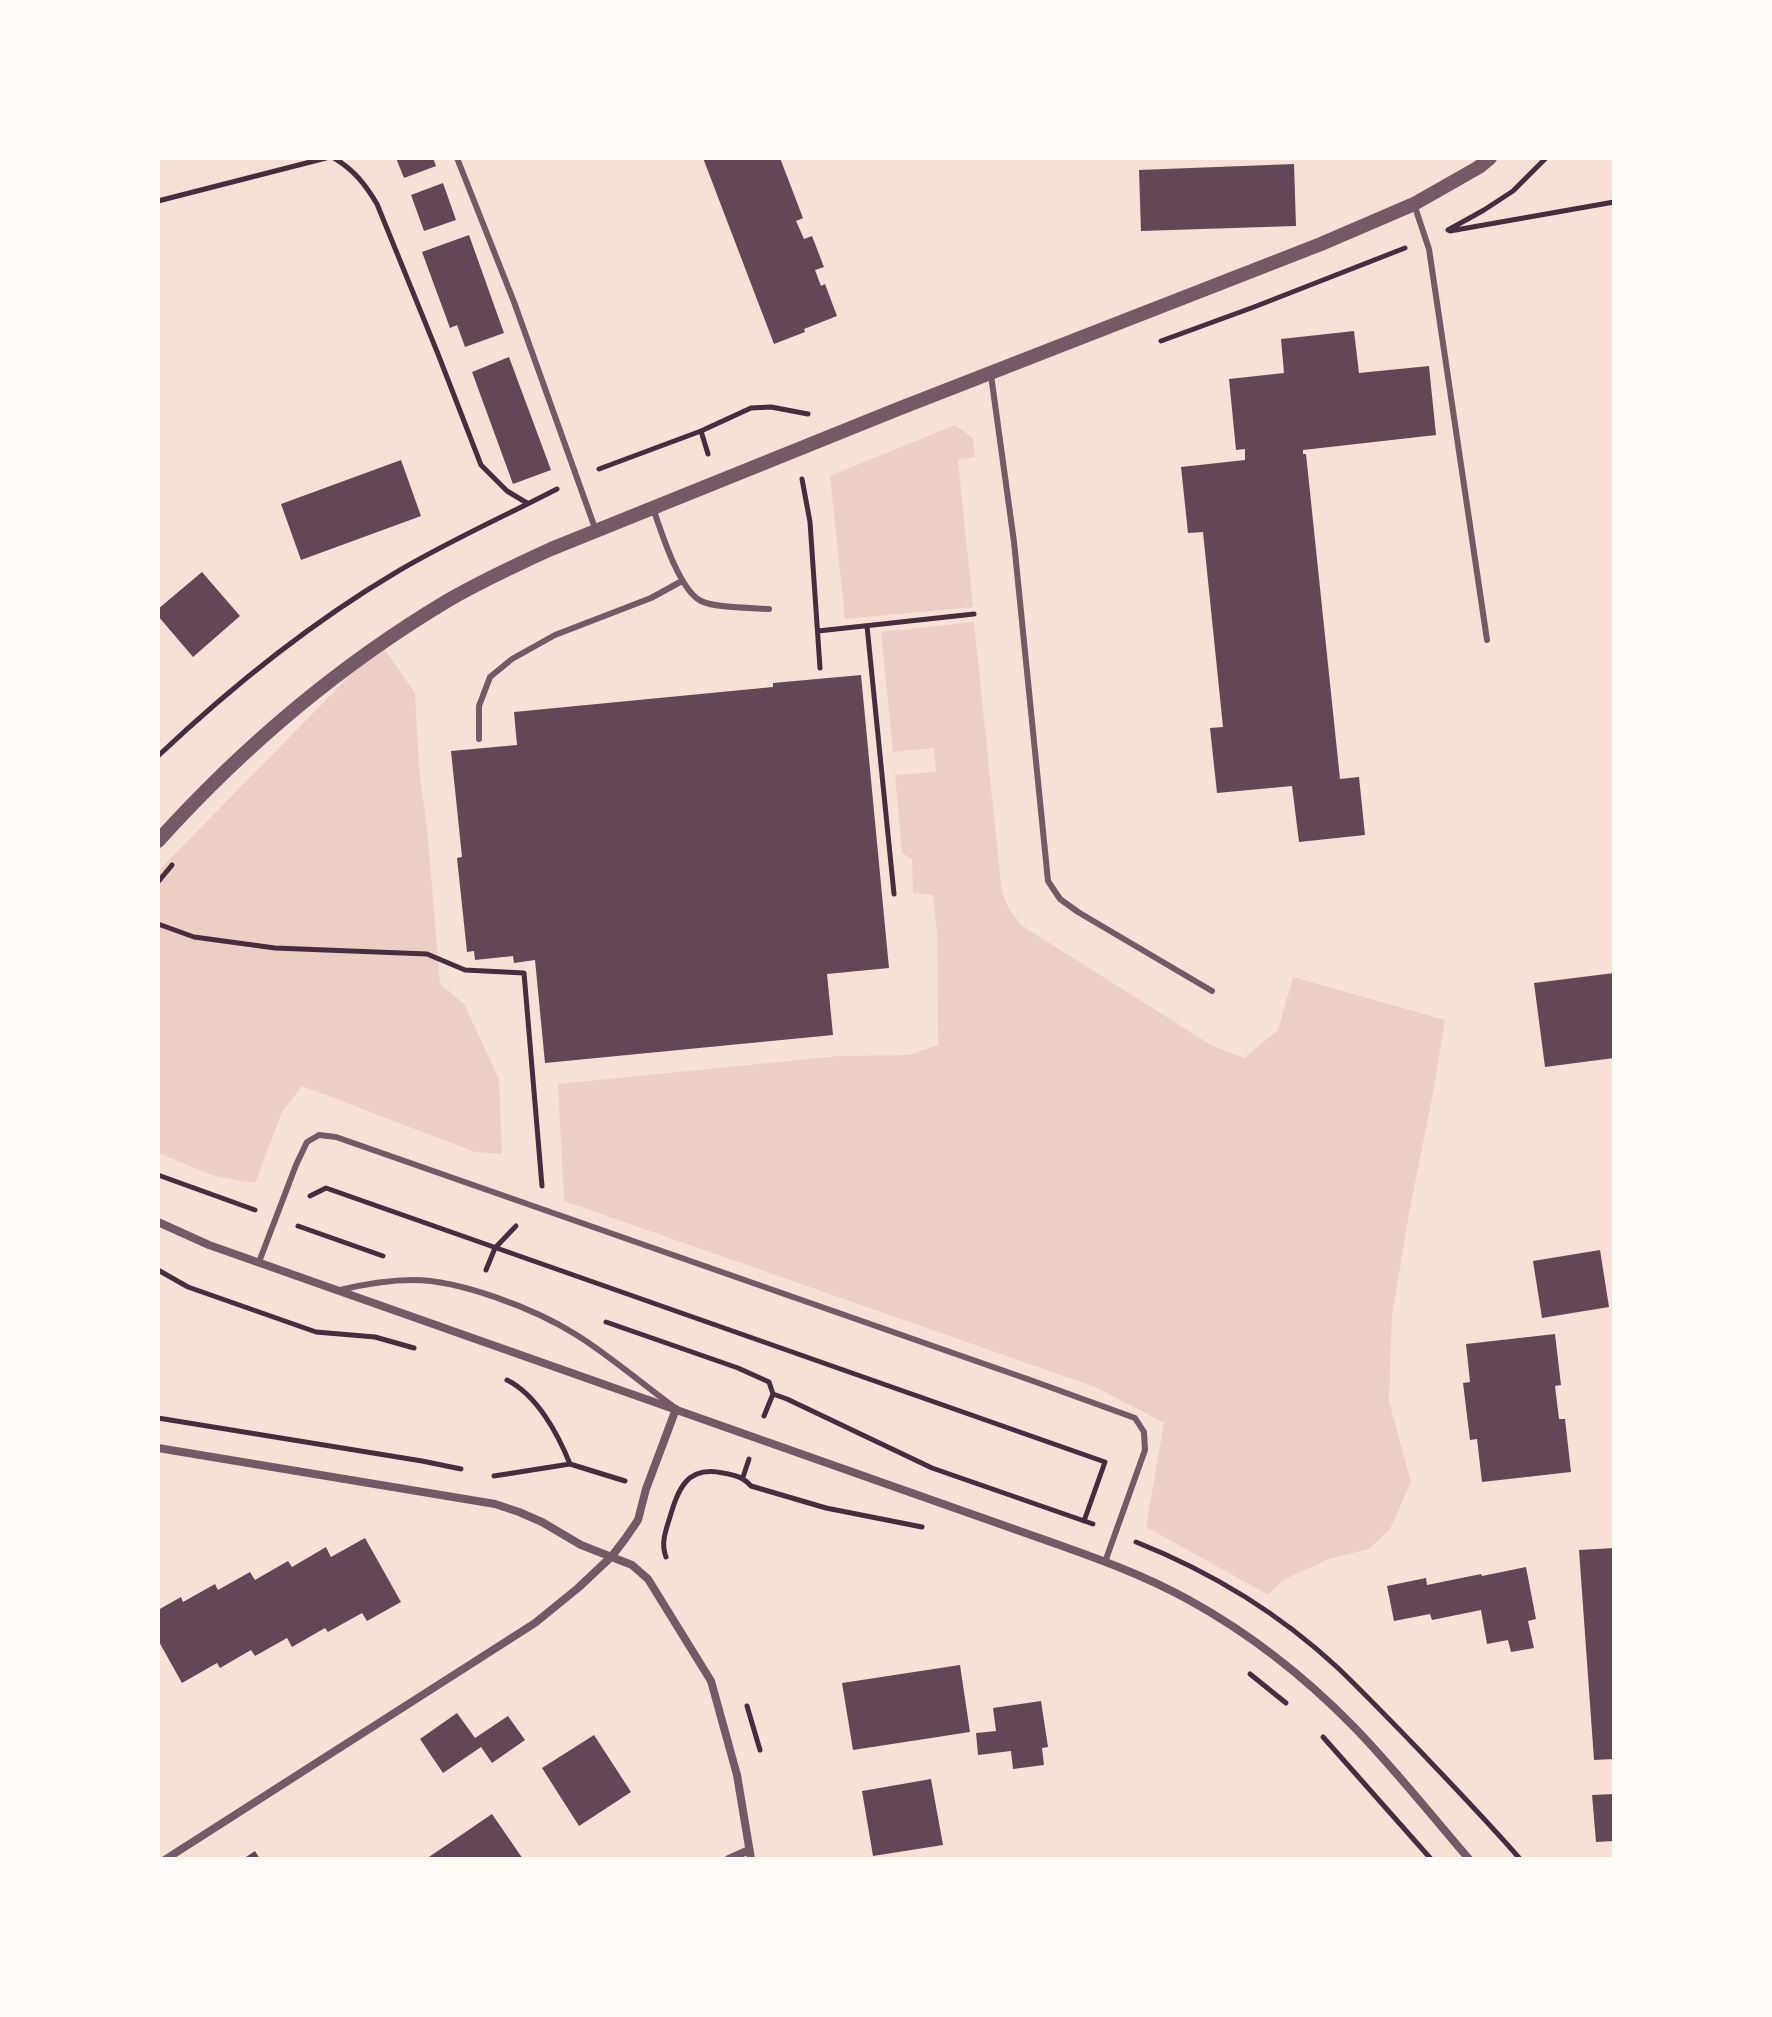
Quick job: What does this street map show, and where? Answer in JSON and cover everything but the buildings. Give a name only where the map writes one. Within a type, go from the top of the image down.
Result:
[{"type":"street","points":[[158,841],[194,801],[300,706],[401,630],[496,575],[551,549],[1242,276],[1414,204],[1490,158]]},
{"type":"street","points":[[158,1222],[209,1245],[336,1291],[1105,1562],[1186,1598],[1249,1637],[1301,1677],[1354,1727],[1469,1859]]},
{"type":"street","points":[[166,1859],[535,1623],[564,1601],[612,1556],[638,1520],[646,1489],[676,1409]]},
{"type":"street","points":[[158,1448],[495,1504],[542,1522],[581,1545],[632,1565],[648,1579],[711,1681],[737,1775],[750,1854],[729,1859]]},
{"type":"lane","points":[[457,158],[514,302],[596,531]]},
{"type":"lane","points":[[1414,204],[1429,249],[1487,640]]},
{"type":"lane","points":[[991,373],[1014,542],[1048,881],[1060,899],[1078,912],[1212,991]]},
{"type":"lane","points":[[653,508],[682,581],[700,601],[769,609]]},
{"type":"lane","points":[[479,739],[479,706],[490,677],[512,659],[555,635],[651,598],[682,581]]},
{"type":"lane","points":[[259,1262],[307,1142],[319,1135],[336,1137],[1135,1418],[1144,1432],[1145,1450],[1105,1562]]},
{"type":"lane","points":[[336,1291],[377,1281],[416,1280],[473,1290],[541,1316],[575,1333],[676,1409]]},
{"type":"path","points":[[158,201],[326,158]]},
{"type":"path","points":[[334,158],[348,166],[364,182],[377,204],[481,465],[507,491],[528,504]]},
{"type":"path","points":[[1546,158],[1513,191],[1443,232],[1614,202]]},
{"type":"path","points":[[1160,341],[1425,239]]},
{"type":"path","points":[[789,484],[813,475]]},
{"type":"path","points":[[802,479],[810,522],[820,668]]},
{"type":"path","points":[[818,631],[974,614]]},
{"type":"path","points":[[867,626],[894,894]]},
{"type":"path","points":[[158,882],[174,863]]},
{"type":"path","points":[[158,924],[194,937],[275,948],[427,954],[465,970],[524,973],[543,1192],[495,1248],[484,1275]]},
{"type":"path","points":[[304,1200],[326,1188],[1105,1462],[1084,1521]]},
{"type":"path","points":[[158,1270],[188,1287],[316,1332],[375,1337],[425,1351]]},
{"type":"path","points":[[497,1377],[512,1382],[541,1411],[559,1437],[570,1464]]},
{"type":"path","points":[[158,1418],[465,1470]]},
{"type":"path","points":[[460,1497],[490,1477],[570,1464],[622,1480]]},
{"type":"path","points":[[675,1499],[686,1480],[708,1470],[743,1477],[751,1486],[791,1499],[935,1531]]},
{"type":"path","points":[[1246,1671],[1296,1711]]},
{"type":"path","points":[[1316,1728],[1431,1859]]},
{"type":"shaded area","points":[[955,425],[973,438],[975,457],[958,460],[973,607],[845,619],[830,476]]},
{"type":"shaded area","points":[[974,622],[1002,893],[1021,925],[1211,1045],[1244,1058],[1278,1030],[1293,977],[1445,1020],[1392,1316],[1389,1401],[1411,1482],[1390,1529],[1369,1549],[1329,1559],[1283,1580],[1268,1595],[1146,1527],[1164,1423],[1095,1387],[564,1201],[558,1084],[839,1056],[909,1055],[938,1045],[937,933],[933,895],[913,893],[912,859],[902,853],[895,775],[936,772],[934,748],[893,752],[881,632]]},
{"type":"shaded area","points":[[381,644],[415,693],[440,984],[464,1004],[499,1079],[502,1154],[475,1152],[302,1086],[282,1112],[255,1183],[215,1176],[158,1153],[158,871]]}]
